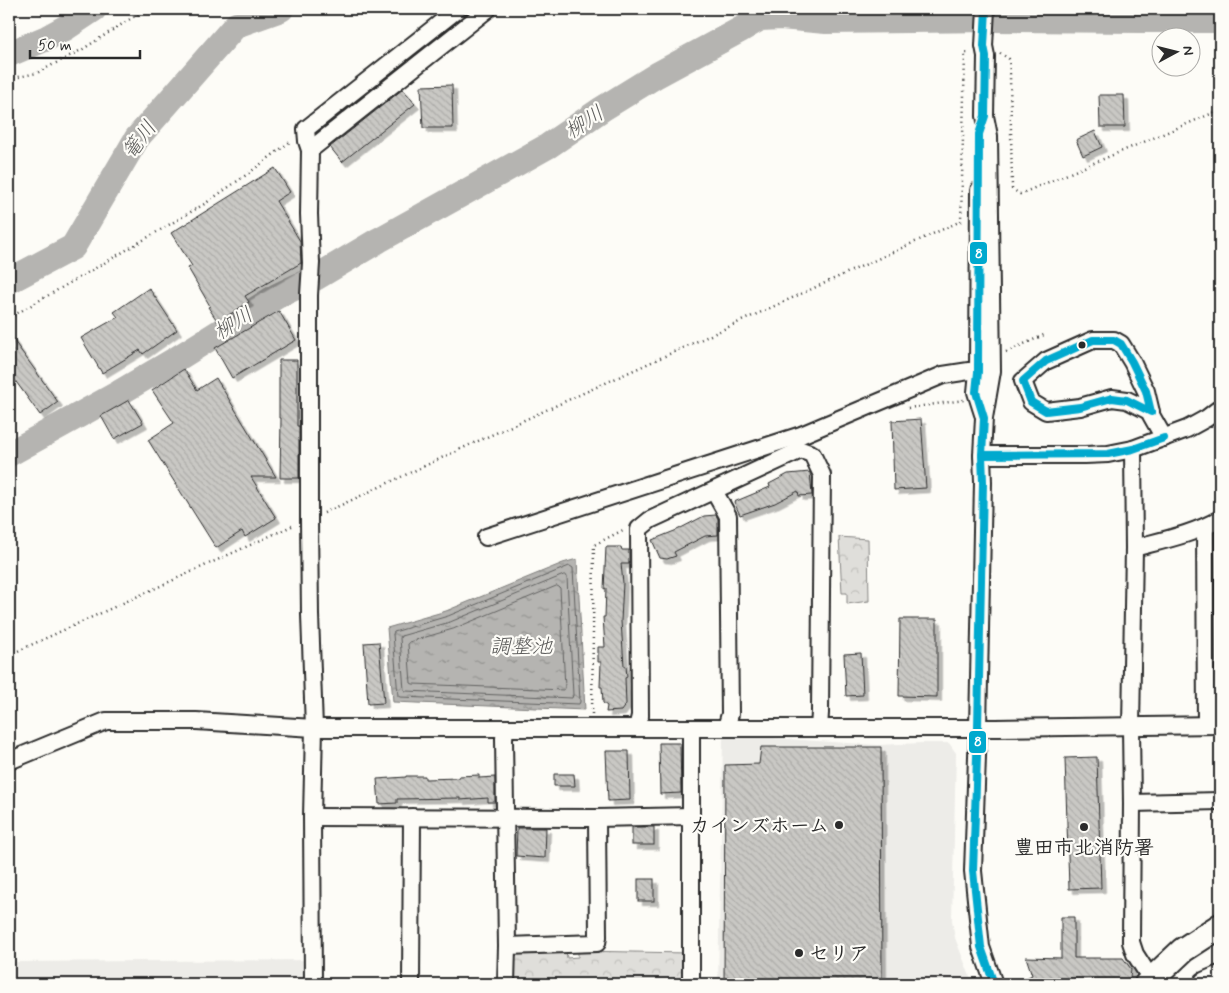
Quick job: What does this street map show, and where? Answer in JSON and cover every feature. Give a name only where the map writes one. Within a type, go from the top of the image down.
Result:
[{"type":"highway","points":[[1149,982],[1183,950],[1220,926]]},
{"type":"highway","points":[[1206,984],[1220,978]]},
{"type":"street","points":[[313,984],[312,817],[314,728],[309,520],[311,263],[309,214],[310,150],[306,129],[458,9]]},
{"type":"street","points":[[310,150],[488,9]]},
{"type":"street","points":[[986,9],[985,116],[989,136],[992,372],[984,418],[982,455],[983,491],[978,728],[972,871],[981,947],[994,984]]},
{"type":"street","points":[[984,418],[976,392],[978,372],[979,134],[985,116]]},
{"type":"street","points":[[1150,412],[1127,400],[1112,398],[1080,407],[1046,411],[1031,402],[1023,381],[1046,361],[1093,340],[1114,340],[1120,344],[1132,362],[1146,391],[1151,415],[1164,438]]},
{"type":"street","points":[[486,537],[801,435],[943,375],[969,371],[978,372]]},
{"type":"street","points":[[982,455],[1108,454],[1132,449],[1187,429],[1220,408]]},
{"type":"street","points":[[1132,449],[1134,548],[1131,727],[1131,942],[1149,982]]},
{"type":"street","points":[[638,728],[640,716],[639,529],[650,520],[801,450],[812,454],[822,475],[819,728]]},
{"type":"street","points":[[714,491],[728,516],[730,714],[726,728]]},
{"type":"street","points":[[1134,548],[1170,539],[1205,527],[1220,519]]},
{"type":"street","points":[[9,761],[106,721],[196,721],[314,728],[978,728],[1213,725],[1205,527]]},
{"type":"street","points":[[505,728],[506,984]]},
{"type":"street","points":[[691,728],[691,984]]},
{"type":"street","points":[[1132,803],[1220,802]]},
{"type":"street","points":[[312,817],[597,818],[691,816]]},
{"type":"street","points":[[411,984],[412,817]]},
{"type":"street","points":[[507,946],[597,943],[597,818]]},
{"type":"path","points":[[9,79],[38,73],[83,49],[146,9]]},
{"type":"path","points":[[9,655],[309,520],[961,221],[965,52],[999,52],[1009,59],[1012,189],[1020,194],[1220,110]]},
{"type":"path","points":[[9,318],[206,203],[306,129]]},
{"type":"path","points":[[1003,354],[1044,335]]},
{"type":"path","points":[[901,408],[970,399]]},
{"type":"path","points":[[592,715],[594,545],[634,524],[639,529]]},
{"type":"shaded area","points":[[726,735],[878,745],[949,743],[956,753],[952,920],[955,938],[973,984],[718,984],[723,739]]},
{"type":"shaded area","points":[[319,960],[318,984],[9,984],[9,962]]},
{"type":"green space","points":[[839,537],[868,539],[869,601],[847,604],[847,593],[842,593]]},
{"type":"green space","points":[[518,951],[566,951],[567,958],[578,957],[578,951],[688,953],[687,984],[512,984],[511,957]]},
{"type":"water","name":"調整池","points":[[577,559],[585,710],[393,702],[387,628],[446,611]]},
{"type":"building","points":[[452,85],[453,128],[423,128],[421,86]]},
{"type":"building","points":[[403,89],[415,104],[342,162],[330,147]]},
{"type":"building","points":[[1099,95],[1124,95],[1125,127],[1100,127]]},
{"type":"building","points":[[1095,131],[1102,147],[1083,156],[1076,140]]},
{"type":"building","points":[[275,168],[290,192],[276,201],[300,241],[301,263],[245,296],[249,302],[218,322],[188,268],[192,266],[171,233]]},
{"type":"building","points":[[149,288],[177,330],[143,354],[140,350],[102,373],[81,338],[118,317],[114,312]]},
{"type":"building","points":[[279,311],[296,340],[232,378],[215,348]]},
{"type":"building","points":[[9,334],[58,402],[40,415],[9,372]]},
{"type":"building","points":[[279,360],[297,360],[299,478],[280,478],[281,418],[279,418]]},
{"type":"building","points":[[184,369],[197,390],[216,378],[276,477],[251,477],[276,518],[245,537],[242,531],[216,548],[148,440],[174,423],[152,390]]},
{"type":"building","points":[[129,400],[143,423],[114,439],[101,416]]},
{"type":"building","points":[[921,419],[926,488],[894,490],[892,421]]},
{"type":"building","points":[[810,472],[812,495],[799,496],[798,491],[775,503],[740,515],[734,502],[770,487],[769,484],[788,474]]},
{"type":"building","points":[[716,515],[718,519],[718,535],[705,536],[674,552],[676,556],[667,559],[660,558],[652,540],[704,516]]},
{"type":"building","points":[[606,547],[621,547],[622,550],[629,550],[629,564],[621,564],[623,583],[621,621],[624,666],[626,666],[627,677],[625,678],[626,704],[621,711],[606,712],[607,706],[603,703],[602,687],[600,687],[601,662],[598,662],[598,647],[605,647],[603,617],[605,617]]},
{"type":"building","points":[[900,619],[937,619],[937,697],[899,696]]},
{"type":"building","points":[[379,642],[384,703],[368,704],[364,643]]},
{"type":"building","points":[[861,653],[863,695],[846,696],[844,654]]},
{"type":"building","points":[[659,743],[680,743],[681,793],[660,794]]},
{"type":"building","points":[[761,747],[881,747],[882,984],[724,984],[725,765],[759,764]]},
{"type":"building","points":[[606,751],[629,751],[630,800],[608,801]]},
{"type":"building","points":[[1097,757],[1101,888],[1069,889],[1065,758]]},
{"type":"building","points":[[554,774],[574,774],[575,786],[554,786]]},
{"type":"building","points":[[479,775],[479,778],[495,777],[495,802],[488,802],[488,798],[460,800],[460,798],[397,799],[397,803],[379,804],[377,779],[406,776],[425,776],[425,779],[459,778],[459,776]]},
{"type":"building","points":[[632,827],[654,827],[654,845],[632,845]]},
{"type":"building","points":[[517,828],[546,828],[545,858],[516,856]]},
{"type":"building","points":[[638,879],[654,879],[654,901],[638,901]]},
{"type":"building","points":[[1061,917],[1074,917],[1074,958],[1123,958],[1131,969],[1130,978],[1122,984],[1014,984],[1032,975],[1026,957],[1061,958]]},
{"type":"waterway","points":[[9,54],[47,38],[94,9]]},
{"type":"waterway","name":"篭川","points":[[9,281],[73,247],[137,138],[236,25],[281,9]]},
{"type":"waterway","name":"柳川","points":[[9,454],[175,360],[277,296],[315,278],[379,240],[548,146],[602,109],[657,75],[760,18],[781,17],[826,21],[993,19],[1220,20]]},
{"type":"transit line","name":"8","points":[[986,9],[984,46],[986,56],[985,116],[979,134],[978,372],[976,392],[984,418],[978,728],[973,871],[981,947],[994,984]]},
{"type":"transit line","name":"8","points":[[1093,340],[1114,340],[1121,344],[1146,391],[1151,412],[1127,400],[1112,398],[1080,407],[1046,411],[1031,402],[1023,381],[1046,361],[1093,340]]},
{"type":"transit line","name":"8","points":[[982,455],[1108,454],[1133,449],[1164,438]]},
{"type":"place","name":"カインズホーム","points":[[839,825]]},
{"type":"place","name":"豊田市北消防署","points":[[1084,827]]},
{"type":"place","name":"セリア","points":[[799,953]]}]
